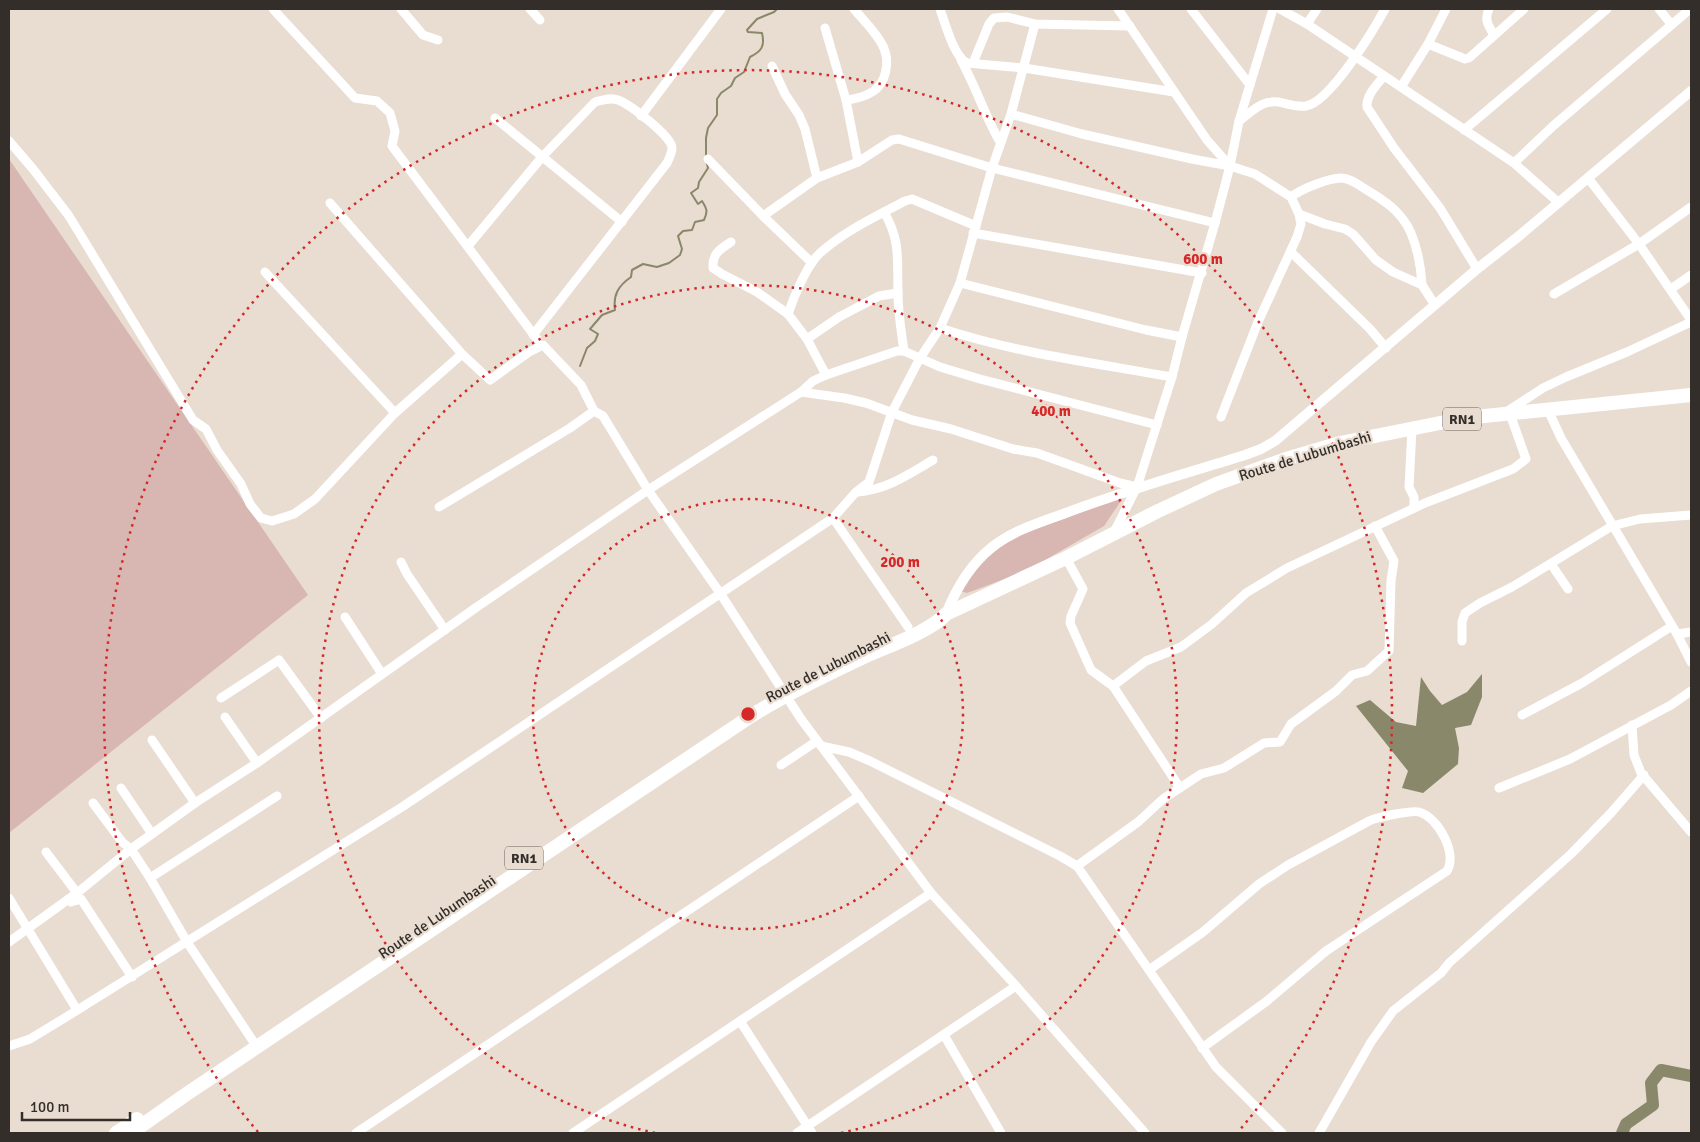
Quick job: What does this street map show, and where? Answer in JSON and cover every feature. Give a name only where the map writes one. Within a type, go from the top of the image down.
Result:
[{"type":"highway","name":"Route de Lubumbashi","points":[[784,691],[940,621],[946,614],[1066,558],[1216,484],[1286,459],[1383,433],[1465,418],[1691,395]]},
{"type":"highway","name":"Route de Lubumbashi","points":[[116,1133],[255,1044],[751,716],[784,691],[938,612],[946,614]]},
{"type":"highway","name":"Route de Lubumbashi","points":[[131,1133],[255,1044]]},
{"type":"street","points":[[273,9],[354,98],[377,101],[390,113],[395,131],[392,146],[533,335],[581,385],[594,411],[603,416],[648,490],[720,593],[819,743],[931,893],[1016,986],[1145,1133]]},
{"type":"street","points":[[401,9],[423,34],[438,40]]},
{"type":"street","points":[[530,9],[540,20]]},
{"type":"street","points":[[641,116],[721,9]]},
{"type":"street","points":[[846,100],[860,98],[880,86],[886,66],[886,55],[882,46],[854,9]]},
{"type":"street","points":[[940,9],[961,60],[1000,142]]},
{"type":"street","points":[[1118,9],[1207,140],[1230,166]]},
{"type":"street","points":[[1191,9],[1250,86]]},
{"type":"street","points":[[1113,534],[1137,487],[1172,377],[1182,336],[1202,273],[1230,166],[1239,121],[1273,9]]},
{"type":"street","points":[[1280,9],[1308,24],[1514,163],[1559,202]]},
{"type":"street","points":[[1308,24],[1317,9]]},
{"type":"street","points":[[1239,121],[1263,103],[1273,101],[1308,106],[1329,90],[1355,57],[1385,9]]},
{"type":"street","points":[[1401,87],[1428,44],[1446,9]]},
{"type":"street","points":[[1489,9],[1486,21],[1494,35]]},
{"type":"street","points":[[1428,44],[1465,59],[1473,56],[1524,9]]},
{"type":"street","points":[[1464,130],[1607,9]]},
{"type":"street","points":[[1659,9],[1671,24]]},
{"type":"street","points":[[1514,163],[1553,126],[1671,24],[1689,13]]},
{"type":"street","points":[[973,64],[989,24],[994,18],[1007,18],[1035,24],[1130,26]]},
{"type":"street","points":[[9,1046],[30,1039],[78,1010],[402,807],[833,518],[856,492],[869,482],[892,412],[920,358],[940,328],[960,283],[992,168],[1011,114],[1035,24]]},
{"type":"street","points":[[825,28],[846,100],[858,162]]},
{"type":"street","points":[[961,60],[973,64],[1024,68],[1174,92]]},
{"type":"street","points":[[772,66],[805,129],[817,178]]},
{"type":"street","points":[[1384,76],[1372,91],[1367,102],[1368,107],[1394,148],[1440,208],[1477,269]]},
{"type":"street","points":[[946,614],[965,577],[982,556],[1013,533],[1137,487],[1262,449],[1290,429],[1477,269],[1691,91]]},
{"type":"street","points":[[468,246],[542,157],[595,102],[607,98],[619,100],[669,139],[672,148],[667,163],[533,335]]},
{"type":"street","points":[[1011,114],[1082,134],[1230,166],[1255,174],[1291,197],[1299,214],[1301,224],[1291,252],[1258,322],[1221,417]]},
{"type":"street","points":[[495,118],[622,222]]},
{"type":"street","points":[[762,216],[817,178],[858,162],[892,140],[899,139],[992,168],[1215,223]]},
{"type":"street","points":[[9,141],[69,216],[193,420],[206,429],[217,450],[241,484],[250,504],[261,518],[272,520],[294,514],[315,499],[395,413],[462,354]]},
{"type":"street","points":[[708,159],[762,216],[812,263]]},
{"type":"street","points":[[1291,197],[1304,189],[1342,178],[1352,181],[1380,197],[1397,212],[1411,232],[1420,259],[1422,286]]},
{"type":"street","points":[[1113,686],[1146,660],[1181,647],[1212,624],[1246,593],[1287,568],[1414,508],[1513,469],[1526,459],[1506,414],[1543,388],[1627,352],[1691,321],[1639,244],[1588,178]]},
{"type":"street","points":[[788,314],[792,302],[819,253],[842,236],[884,212],[912,199],[975,229],[1202,273]]},
{"type":"street","points":[[330,204],[462,354],[490,380],[529,352],[543,346]]},
{"type":"street","points":[[1554,294],[1639,244],[1691,207]]},
{"type":"street","points":[[884,212],[893,228],[898,253],[898,293],[904,351]]},
{"type":"street","points":[[1299,214],[1353,234],[1376,260],[1394,272],[1422,286],[1435,305]]},
{"type":"street","points":[[731,242],[721,248],[714,256],[714,268],[757,292],[788,314],[807,339],[826,375]]},
{"type":"street","points":[[1291,252],[1370,329],[1386,348]]},
{"type":"street","points":[[265,272],[395,413]]},
{"type":"street","points":[[1670,289],[1691,275]]},
{"type":"street","points":[[960,283],[1146,330],[1182,336]]},
{"type":"street","points":[[807,339],[839,316],[879,296],[898,293]]},
{"type":"street","points":[[940,328],[968,337],[1035,353],[1172,377]]},
{"type":"street","points":[[9,942],[68,900],[131,849],[195,803],[257,763],[648,490],[801,392],[813,381],[826,375],[897,351],[904,351],[940,366],[980,379],[1157,425]]},
{"type":"street","points":[[801,392],[844,398],[912,420],[951,429],[1013,449],[1037,454],[1120,483],[1137,487]]},
{"type":"street","points":[[1548,410],[1561,438],[1677,634],[1691,662]]},
{"type":"street","points":[[439,507],[570,428],[594,411]]},
{"type":"street","points":[[1412,429],[1409,487],[1414,497],[1414,508]]},
{"type":"street","points":[[856,492],[876,490],[896,482],[932,460]]},
{"type":"street","points":[[1462,641],[1462,622],[1465,613],[1480,603],[1504,592],[1612,526],[1640,519],[1691,515]]},
{"type":"street","points":[[833,518],[908,627]]},
{"type":"street","points":[[1077,866],[1138,822],[1163,799],[1201,774],[1224,768],[1264,743],[1280,742],[1291,724],[1336,691],[1352,675],[1368,671],[1389,651],[1391,581],[1394,561],[1375,526]]},
{"type":"street","points":[[1066,558],[1083,590],[1071,616],[1070,623],[1092,670],[1113,686],[1180,788]]},
{"type":"street","points":[[401,562],[445,630]]},
{"type":"street","points":[[1551,564],[1568,589]]},
{"type":"street","points":[[345,617],[382,674]]},
{"type":"street","points":[[1522,715],[1582,683],[1672,626]]},
{"type":"street","points":[[1677,634],[1691,632]]},
{"type":"street","points":[[221,698],[279,660],[321,718]]},
{"type":"street","points":[[1499,788],[1570,759],[1671,704],[1691,691]]},
{"type":"street","points":[[225,717],[257,763]]},
{"type":"street","points":[[1632,725],[1636,764],[1691,832]]},
{"type":"street","points":[[152,740],[195,803]]},
{"type":"street","points":[[781,765],[819,743],[849,752],[904,777],[1077,866],[1216,1068],[1282,1133]]},
{"type":"street","points":[[1319,1133],[1372,1042],[1393,1011],[1441,973],[1449,963],[1572,854],[1644,775]]},
{"type":"street","points":[[122,788],[152,834]]},
{"type":"street","points":[[150,878],[277,796]]},
{"type":"street","points":[[356,1133],[859,796]]},
{"type":"street","points":[[93,803],[116,835],[131,849],[187,942],[255,1044]]},
{"type":"street","points":[[1149,970],[1203,932],[1259,884],[1288,865],[1376,817],[1418,812],[1425,815],[1439,827],[1449,849],[1450,866],[1447,871],[1326,950],[1267,1001],[1202,1048]]},
{"type":"street","points":[[46,852],[77,893]]},
{"type":"street","points":[[573,1133],[931,893]]},
{"type":"street","points":[[9,898],[78,1010]]},
{"type":"street","points":[[68,900],[72,903],[80,899],[132,977]]},
{"type":"street","points":[[797,1133],[810,1130],[1016,986]]},
{"type":"street","points":[[740,1021],[810,1130]]},
{"type":"street","points":[[944,1035],[1001,1133]]},
{"type":"shaded area","points":[[9,159],[308,595],[9,833]]},
{"type":"shaded area","points":[[1125,495],[1104,526],[1026,571],[967,593],[960,591],[980,561],[1015,533]]},
{"type":"shaded area","points":[[1482,674],[1482,697],[1471,725],[1455,728],[1459,748],[1458,764],[1423,793],[1402,788],[1408,771],[1356,706],[1370,700],[1396,722],[1416,726],[1421,677],[1442,705],[1467,692]]},
{"type":"waterway","points":[[706,157],[706,138],[708,128],[717,115],[717,99],[721,93],[731,86],[735,78],[744,72],[750,57],[757,53],[763,45],[762,33],[748,32],[747,30],[757,19],[777,9]]},
{"type":"waterway","points":[[580,366],[587,348],[595,341],[598,334],[590,329],[602,315],[615,310],[617,291],[631,277],[632,270],[643,264],[657,267],[669,263],[680,255],[682,249],[678,236],[683,231],[692,230],[695,222],[704,220],[705,206],[702,201],[698,204],[691,193],[698,188],[699,182],[708,168],[707,164]]},
{"type":"waterway","points":[[1622,1133],[1626,1124],[1653,1105],[1651,1083],[1661,1070],[1691,1076]]}]
